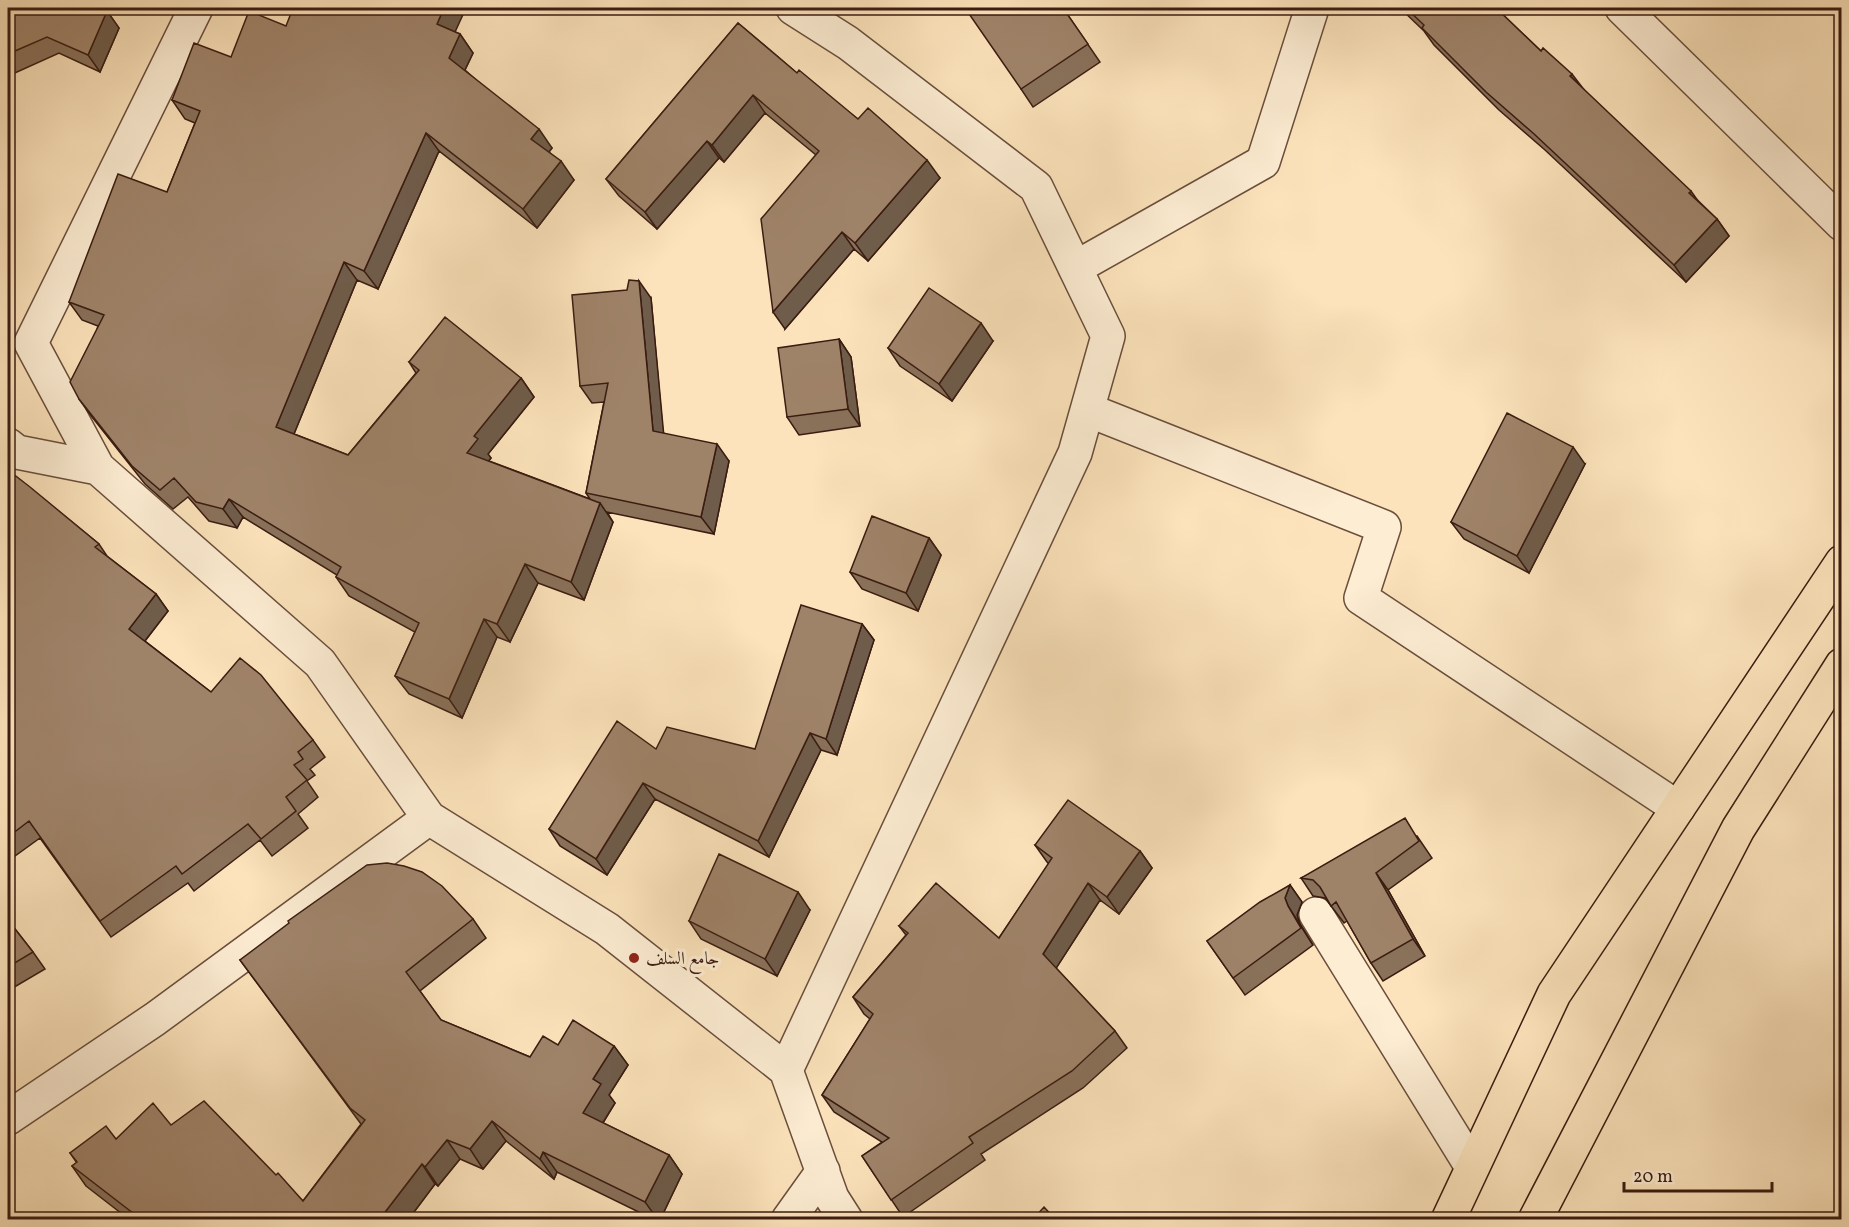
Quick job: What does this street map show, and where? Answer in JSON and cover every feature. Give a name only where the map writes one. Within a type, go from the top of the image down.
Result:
[{"type":"main road","points":[[1448,1220],[1554,994],[1842,562]]},
{"type":"main road","points":[[1535,1220],[1738,829],[1842,665]]},
{"type":"street","points":[[196,8],[31,343],[98,468],[320,663],[429,818],[607,929],[786,1070],[832,1198],[846,1220]]},
{"type":"street","points":[[786,1070],[1075,453],[1108,336],[1036,187],[848,42],[793,8]]},
{"type":"street","points":[[1075,268],[1263,162],[1312,8]]},
{"type":"street","points":[[1622,8],[1842,224]]},
{"type":"street","points":[[1088,410],[1384,527],[1362,598],[1678,808]]},
{"type":"street","points":[[8,445],[17,452],[98,468]]},
{"type":"street","points":[[8,1118],[156,1018],[429,818]]},
{"type":"street","points":[[1316,914],[1472,1167]]},
{"type":"street","points":[[788,1220],[823,1172]]},
{"type":"building","points":[[8,8],[99,8],[107,11],[88,55],[47,37],[8,54]]},
{"type":"building","points":[[293,8],[444,8],[437,24],[460,34],[449,58],[539,129],[531,139],[561,161],[523,209],[426,133],[364,271],[344,262],[276,427],[348,455],[419,370],[409,362],[445,317],[521,378],[474,436],[478,439],[467,453],[600,503],[571,582],[525,564],[497,624],[484,619],[449,699],[395,676],[419,623],[336,577],[341,567],[229,499],[223,509],[196,502],[174,478],[160,490],[132,466],[79,399],[70,382],[104,315],[69,302],[118,174],[167,192],[200,111],[172,100],[194,43],[231,57],[249,11],[286,26]]},
{"type":"building","points":[[965,8],[1063,8],[1088,44],[1021,89]]},
{"type":"building","points":[[1406,8],[1496,8],[1541,51],[1543,48],[1572,74],[1570,76],[1691,191],[1689,193],[1717,219],[1674,265],[1486,92],[1422,28],[1424,25]]},
{"type":"building","points":[[738,23],[797,73],[799,70],[858,119],[868,108],[927,160],[855,243],[842,232],[773,312],[761,219],[819,151],[753,95],[712,145],[707,141],[645,212],[606,179]]},
{"type":"building","points":[[629,280],[639,281],[653,431],[717,444],[701,517],[586,493],[608,383],[580,386],[572,295],[627,290]]},
{"type":"building","points":[[929,288],[981,323],[939,384],[888,348]]},
{"type":"building","points":[[839,339],[848,409],[787,417],[778,348]]},
{"type":"building","points":[[1507,413],[1573,447],[1517,556],[1451,522]]},
{"type":"building","points":[[8,470],[99,544],[95,547],[156,594],[129,629],[211,692],[240,658],[261,675],[313,740],[298,752],[303,759],[294,765],[307,780],[286,797],[296,811],[261,839],[248,824],[182,874],[176,866],[100,921],[29,821],[8,837]]},
{"type":"building","points":[[872,516],[929,538],[906,593],[850,572]]},
{"type":"building","points":[[801,605],[862,624],[826,739],[810,733],[758,841],[643,783],[596,859],[549,829],[617,721],[656,749],[667,727],[755,749]]},
{"type":"building","points":[[1068,800],[1140,851],[1107,897],[1088,883],[1043,954],[1115,1031],[1072,1071],[969,1137],[973,1143],[891,1200],[862,1156],[889,1138],[822,1095],[873,1014],[853,997],[908,933],[899,926],[936,883],[999,938],[1052,858],[1035,845]]},
{"type":"building","points":[[1405,818],[1419,841],[1376,873],[1413,939],[1371,963],[1336,902],[1331,906],[1313,880],[1301,878]]},
{"type":"building","points":[[719,854],[798,892],[765,959],[689,921]]},
{"type":"building","points":[[387,863],[422,872],[442,886],[473,919],[406,972],[441,1020],[530,1057],[543,1036],[558,1045],[573,1020],[614,1046],[593,1079],[601,1084],[583,1113],[669,1155],[645,1202],[543,1152],[540,1159],[492,1121],[470,1149],[447,1140],[425,1167],[422,1164],[379,1220],[142,1220],[72,1166],[77,1162],[70,1153],[106,1126],[116,1139],[153,1103],[171,1125],[204,1101],[276,1175],[278,1173],[303,1201],[365,1120],[350,1108],[240,960],[289,923],[288,921],[367,865]]},
{"type":"building","points":[[1290,885],[1285,898],[1301,928],[1233,978],[1207,941],[1260,902]]},
{"type":"building","points":[[8,920],[33,952],[8,967]]},
{"type":"building","points":[[1044,1207],[1056,1220],[1032,1220]]},
{"type":"place","name":"جامع السلف","points":[[634,958]]}]
